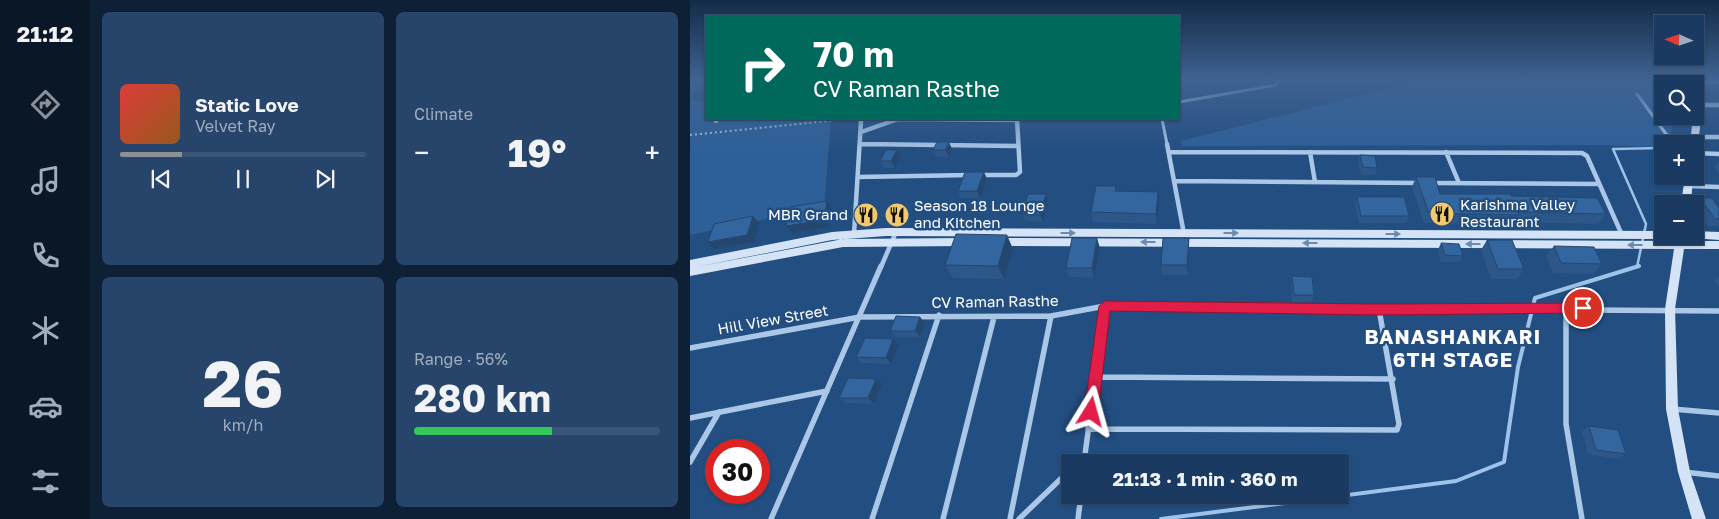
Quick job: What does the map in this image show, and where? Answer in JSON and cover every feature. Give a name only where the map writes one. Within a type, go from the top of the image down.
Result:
[{"type":"main road","points":[[1687,195],[1688,186]]},
{"type":"main road","points":[[690,264],[854,234],[894,237],[1654,241]]},
{"type":"main road","points":[[1184,238],[1654,235]]},
{"type":"main road","points":[[1704,235],[1719,236]]},
{"type":"main road","points":[[690,272],[826,246],[894,237]]},
{"type":"main road","points":[[1704,243],[1719,245]]},
{"type":"main road","points":[[1680,245],[1670,309],[1672,409],[1684,472],[1699,519]]},
{"type":"street","points":[[1704,105],[1719,105]]},
{"type":"street","points":[[861,132],[895,120]]},
{"type":"street","points":[[858,176],[1018,174],[1021,171],[1017,120]]},
{"type":"street","points":[[854,234],[861,121]]},
{"type":"street","points":[[1704,139],[1719,137]]},
{"type":"street","points":[[861,144],[1018,146]]},
{"type":"street","points":[[1167,144],[1184,238]]},
{"type":"street","points":[[1169,152],[1582,153],[1587,156],[1622,235]]},
{"type":"street","points":[[1310,152],[1316,182]]},
{"type":"street","points":[[1446,152],[1459,183]]},
{"type":"street","points":[[1704,153],[1719,154]]},
{"type":"street","points":[[1174,181],[1599,184]]},
{"type":"street","points":[[1688,186],[1719,187]]},
{"type":"street","points":[[771,519],[894,237]]},
{"type":"street","points":[[1086,454],[1105,306]]},
{"type":"street","name":"CV Raman Rasthe","points":[[860,317],[939,315],[994,317],[1051,316],[1105,306],[1379,310],[1566,308],[1719,311]]},
{"type":"street","points":[[1566,308],[1566,424],[1582,519]]},
{"type":"street","points":[[1088,429],[1394,431],[1399,424],[1393,379],[1379,310]]},
{"type":"street","points":[[872,519],[939,315]]},
{"type":"street","points":[[1010,519],[1051,316]]},
{"type":"street","name":"Hill View Street","points":[[690,348],[860,317]]},
{"type":"street","points":[[943,519],[994,317]]},
{"type":"street","points":[[1096,377],[1393,379]]},
{"type":"street","points":[[690,418],[827,391]]},
{"type":"street","points":[[1672,409],[1719,413]]},
{"type":"street","points":[[690,462],[719,412]]},
{"type":"street","points":[[1684,472],[1719,476]]},
{"type":"street","points":[[1019,519],[1061,479]]},
{"type":"street","points":[[1078,519],[1080,504]]},
{"type":"lane","points":[[1644,104],[1668,135]]},
{"type":"lane","points":[[1162,120],[1167,144]]},
{"type":"path","points":[[690,135],[837,120]]},
{"type":"shaded area","points":[[690,104],[705,104],[705,120],[831,120],[824,207],[690,235]]},
{"type":"shaded area","points":[[1326,104],[1654,104],[1654,125],[1672,125],[1670,135],[1654,135],[1654,147],[1601,145],[1182,146],[1181,141]]},
{"type":"building","points":[[937,142],[949,142],[945,150],[933,150]]},
{"type":"building","points":[[886,150],[897,150],[891,161],[880,161]]},
{"type":"building","points":[[1360,155],[1375,156],[1377,168],[1363,167]]},
{"type":"building","points":[[965,172],[984,172],[977,191],[958,191]]},
{"type":"building","points":[[1416,177],[1435,177],[1440,194],[1510,194],[1511,196],[1597,198],[1606,214],[1518,212],[1519,215],[1429,213]]},
{"type":"building","points":[[1096,186],[1116,186],[1115,191],[1158,192],[1156,214],[1091,212]]},
{"type":"building","points":[[1028,194],[1046,194],[1040,215],[1022,214]]},
{"type":"building","points":[[1357,197],[1404,197],[1409,216],[1361,216]]},
{"type":"building","points":[[1704,198],[1712,198],[1719,208],[1719,219],[1715,219],[1704,204]]},
{"type":"building","points":[[827,201],[824,220],[786,226],[790,207]]},
{"type":"building","points":[[753,216],[747,235],[708,242],[714,224]]},
{"type":"building","points":[[956,234],[1007,235],[998,266],[945,265]]},
{"type":"building","points":[[1072,238],[1097,238],[1092,268],[1066,268]]},
{"type":"building","points":[[1163,238],[1189,238],[1187,265],[1161,265]]},
{"type":"building","points":[[1487,240],[1512,240],[1524,269],[1498,269]]},
{"type":"building","points":[[1441,243],[1459,244],[1463,256],[1445,255]]},
{"type":"building","points":[[1554,246],[1594,247],[1602,264],[1561,263]]},
{"type":"building","points":[[1292,276],[1312,277],[1314,295],[1294,295]]},
{"type":"building","points":[[896,316],[920,317],[915,331],[890,331]]},
{"type":"building","points":[[865,338],[893,339],[886,358],[856,357]]},
{"type":"building","points":[[848,378],[876,379],[868,398],[839,398]]},
{"type":"building","points":[[1589,426],[1618,430],[1626,454],[1596,450]]},
{"type":"waterway","points":[[1637,267],[1646,224],[1613,149],[1654,148]]},
{"type":"waterway","points":[[1161,519],[1456,481],[1504,462],[1518,367],[1535,298],[1637,267]]},
{"type":"place","name":"Karishma Valley Restaurant","points":[[1442,214]]},
{"type":"place","name":"MBR Grand","points":[[866,215]]},
{"type":"place","name":"Season 18 Lounge and Kitchen","points":[[897,215]]},
{"type":"district","name":"BANASHANKARI 6TH STAGE","points":[[1453,348]]},
{"type":"route","points":[[1091,412],[1105,306],[1379,310],[1583,308]]}]
